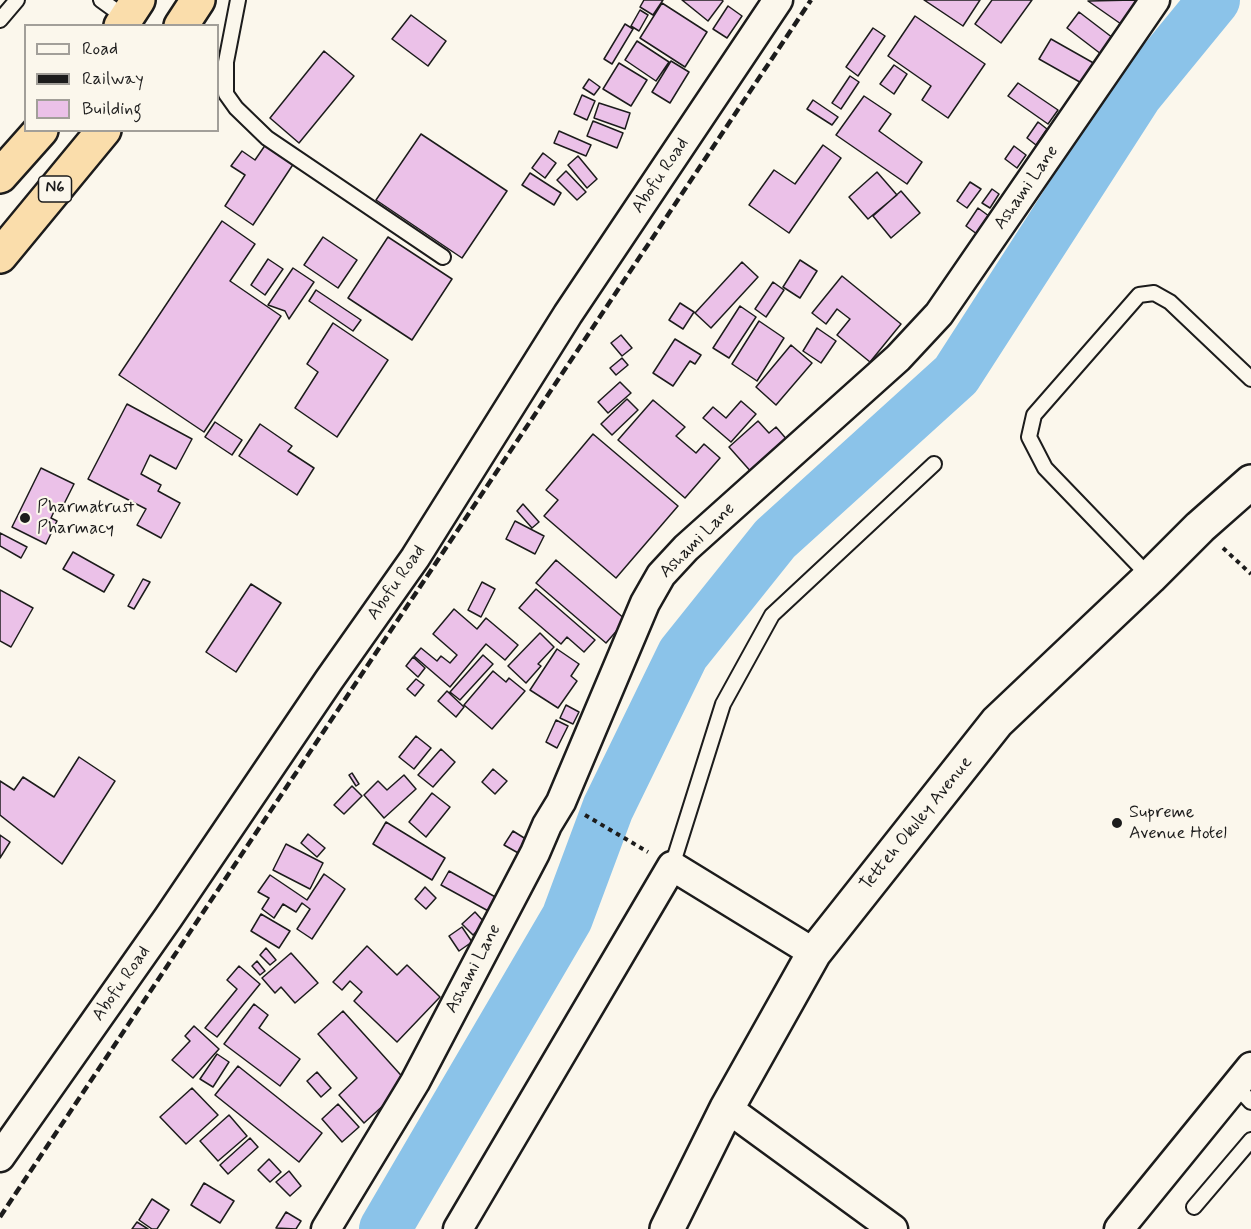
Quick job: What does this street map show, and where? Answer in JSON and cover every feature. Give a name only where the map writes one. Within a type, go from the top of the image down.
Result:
[{"type":"highway","points":[[182,24],[198,0]]},
{"type":"highway","points":[[0,176],[39,132]]},
{"type":"highway","name":"N6","points":[[0,256],[102,132]]},
{"type":"street","name":"Abofu Road","points":[[0,1157],[168,918],[329,680],[415,558],[568,314],[778,0]]},
{"type":"street","name":"Ashami Lane","points":[[326,1229],[415,1082],[535,853],[547,825],[561,802],[645,603],[661,575],[686,548],[898,358],[939,314],[1155,0]]},
{"type":"street","name":"Tetteh Okuley Avenue","points":[[667,1229],[727,1108],[814,953],[997,722],[1150,578],[1200,527],[1251,483]]},
{"type":"street","points":[[458,1229],[672,866],[814,953]]},
{"type":"street","points":[[1119,1229],[1246,1085]]},
{"type":"street","points":[[727,1108],[892,1229]]},
{"type":"lane","points":[[0,20],[17,0]]},
{"type":"lane","points":[[238,0],[226,62],[226,94],[236,108],[267,138],[443,257]]},
{"type":"lane","points":[[1150,578],[1045,468],[1029,437],[1034,415],[1139,295],[1154,293],[1170,302],[1251,379]]},
{"type":"lane","points":[[672,866],[723,704],[772,615],[934,464]]},
{"type":"lane","points":[[1194,1207],[1251,1140]]},
{"type":"path","points":[[1200,527],[1251,574]]},
{"type":"path","points":[[561,802],[672,866]]},
{"type":"building","points":[[644,0],[663,0],[653,15],[640,7]]},
{"type":"building","points":[[682,0],[722,0],[723,1],[708,21]]},
{"type":"building","points":[[924,0],[980,0],[963,26]]},
{"type":"building","points":[[992,0],[1032,0],[1001,43],[975,24]]},
{"type":"building","points":[[1088,1],[1137,1],[1121,24]]},
{"type":"building","points":[[662,3],[707,32],[685,67],[640,38]]},
{"type":"building","points":[[728,6],[742,16],[727,38],[713,29]]},
{"type":"building","points":[[640,10],[648,15],[639,31],[631,26]]},
{"type":"building","points":[[1079,12],[1113,38],[1101,54],[1067,28]]},
{"type":"building","points":[[411,15],[446,41],[428,66],[392,39]]},
{"type":"building","points":[[915,16],[985,64],[948,118],[922,100],[931,86],[888,56]]},
{"type":"building","points":[[625,24],[633,29],[612,64],[604,59]]},
{"type":"building","points":[[873,28],[885,36],[858,76],[846,67]]},
{"type":"building","points":[[1051,39],[1097,65],[1085,85],[1039,59]]},
{"type":"building","points":[[637,41],[669,62],[656,81],[625,60]]},
{"type":"building","points":[[324,51],[354,76],[299,143],[270,118]]},
{"type":"building","points":[[671,61],[689,72],[670,103],[652,92]]},
{"type":"building","points":[[619,63],[647,80],[631,106],[603,89]]},
{"type":"building","points":[[894,65],[907,74],[894,94],[880,84]]},
{"type":"building","points":[[850,76],[859,82],[841,109],[832,103]]},
{"type":"building","points":[[589,79],[600,87],[594,95],[583,88]]},
{"type":"building","points":[[1018,83],[1058,110],[1048,124],[1008,96]]},
{"type":"building","points":[[582,95],[595,101],[587,120],[574,114]]},
{"type":"building","points":[[864,96],[891,114],[879,131],[922,162],[907,184],[836,135]]},
{"type":"building","points":[[813,100],[838,117],[832,125],[807,109]]},
{"type":"building","points":[[599,103],[630,113],[625,129],[594,118]]},
{"type":"building","points":[[593,121],[623,133],[617,148],[587,136]]},
{"type":"building","points":[[1038,122],[1047,129],[1036,145],[1027,138]]},
{"type":"building","points":[[559,131],[591,145],[586,156],[554,143]]},
{"type":"building","points":[[421,134],[507,191],[462,258],[376,200]]},
{"type":"building","points":[[266,144],[294,163],[253,225],[225,206],[245,175],[231,166],[242,151],[255,160]]},
{"type":"building","points":[[823,145],[841,158],[789,233],[749,205],[774,170],[795,184]]},
{"type":"building","points":[[1014,146],[1026,155],[1017,168],[1005,159]]},
{"type":"building","points":[[543,153],[556,163],[545,178],[532,168]]},
{"type":"building","points":[[578,156],[597,179],[587,188],[568,165]]},
{"type":"building","points":[[566,171],[586,192],[577,200],[557,180]]},
{"type":"building","points":[[877,172],[897,195],[868,219],[849,197]]},
{"type":"building","points":[[530,173],[561,193],[554,205],[522,185]]},
{"type":"building","points":[[970,182],[981,189],[967,208],[957,201]]},
{"type":"building","points":[[992,189],[999,194],[990,208],[982,203]]},
{"type":"building","points":[[901,191],[920,213],[891,238],[873,216]]},
{"type":"building","points":[[978,208],[993,219],[981,237],[966,226]]},
{"type":"building","points":[[222,221],[255,244],[230,281],[281,316],[204,432],[119,375]]},
{"type":"building","points":[[323,237],[357,260],[338,288],[304,265]]},
{"type":"building","points":[[388,237],[452,279],[412,340],[348,298]]},
{"type":"building","points":[[268,259],[283,269],[265,295],[251,285]]},
{"type":"building","points":[[800,260],[817,271],[800,298],[783,287]]},
{"type":"building","points":[[742,262],[758,277],[711,328],[695,313]]},
{"type":"building","points":[[293,268],[314,282],[289,319],[285,311],[268,305]]},
{"type":"building","points":[[842,276],[901,324],[870,362],[837,335],[850,319],[837,309],[826,324],[812,313]]},
{"type":"building","points":[[773,282],[784,290],[766,317],[755,309]]},
{"type":"building","points":[[316,290],[361,320],[353,331],[309,301]]},
{"type":"building","points":[[680,303],[694,312],[683,329],[669,320]]},
{"type":"building","points":[[740,306],[756,317],[729,358],[713,348]]},
{"type":"building","points":[[759,321],[784,338],[757,381],[732,364]]},
{"type":"building","points":[[333,323],[388,360],[337,437],[295,408],[318,372],[307,364]]},
{"type":"building","points":[[817,328],[836,341],[821,363],[803,351]]},
{"type":"building","points":[[621,335],[632,348],[622,356],[611,343]]},
{"type":"building","points":[[675,339],[701,355],[695,364],[690,361],[673,386],[653,373]]},
{"type":"building","points":[[791,345],[812,363],[776,405],[756,387]]},
{"type":"building","points":[[622,358],[628,365],[616,375],[610,368]]},
{"type":"building","points":[[620,382],[631,393],[608,413],[598,402]]},
{"type":"building","points":[[627,399],[638,410],[612,435],[601,424]]},
{"type":"building","points":[[653,400],[685,427],[676,436],[696,453],[704,444],[720,458],[685,498],[618,440]]},
{"type":"building","points":[[741,401],[756,414],[731,442],[703,418],[713,407],[726,418]]},
{"type":"building","points":[[127,404],[192,439],[176,469],[150,455],[141,474],[161,485],[158,491],[180,503],[161,538],[137,525],[146,509],[88,479]]},
{"type":"building","points":[[758,421],[769,433],[776,427],[789,442],[753,474],[729,447]]},
{"type":"building","points":[[215,422],[242,440],[232,455],[205,437]]},
{"type":"building","points":[[260,424],[292,446],[288,451],[314,468],[297,495],[239,456]]},
{"type":"building","points":[[593,434],[678,506],[616,578],[544,516],[558,500],[546,490]]},
{"type":"building","points":[[41,468],[74,484],[62,508],[57,505],[51,518],[57,521],[46,544],[12,527]]},
{"type":"building","points":[[523,504],[539,522],[532,528],[517,511]]},
{"type":"building","points":[[515,521],[544,536],[535,554],[506,539]]},
{"type":"building","points":[[0,533],[27,547],[21,558],[0,546]]},
{"type":"building","points":[[73,552],[114,575],[104,592],[63,569]]},
{"type":"building","points":[[556,560],[626,620],[606,643],[536,583]]},
{"type":"building","points":[[143,579],[150,582],[134,609],[128,606]]},
{"type":"building","points":[[482,582],[495,589],[481,617],[468,610]]},
{"type":"building","points":[[251,584],[281,603],[236,672],[206,652]]},
{"type":"building","points":[[536,589],[595,640],[584,652],[567,637],[561,644],[519,608]]},
{"type":"building","points":[[0,590],[33,608],[11,647],[0,641]]},
{"type":"building","points":[[454,609],[477,629],[486,618],[518,645],[505,660],[486,644],[450,687],[414,656],[421,648],[437,661],[441,656],[450,663],[457,655],[433,634]]},
{"type":"building","points":[[540,633],[554,647],[538,664],[541,666],[526,683],[508,666]]},
{"type":"building","points":[[557,649],[579,664],[571,676],[577,681],[558,708],[530,690]]},
{"type":"building","points":[[483,655],[493,664],[460,700],[450,692]]},
{"type":"building","points":[[413,657],[425,668],[418,677],[406,666]]},
{"type":"building","points":[[493,671],[506,682],[509,678],[525,691],[492,729],[464,705]]},
{"type":"building","points":[[416,679],[424,685],[415,696],[407,689]]},
{"type":"building","points":[[447,691],[464,707],[456,717],[438,701]]},
{"type":"building","points":[[566,705],[579,712],[573,724],[560,718]]},
{"type":"building","points":[[556,720],[568,726],[557,748],[546,742]]},
{"type":"building","points":[[416,736],[431,748],[414,769],[399,757]]},
{"type":"building","points":[[441,749],[455,762],[433,787],[418,775]]},
{"type":"building","points":[[79,757],[115,781],[62,864],[0,815],[0,781],[14,790],[23,777],[54,797]]},
{"type":"building","points":[[493,769],[507,781],[495,794],[482,782]]},
{"type":"building","points":[[352,773],[359,784],[356,786],[349,775]]},
{"type":"building","points":[[404,775],[416,789],[384,818],[364,795],[378,781],[387,790]]},
{"type":"building","points":[[352,786],[362,796],[344,814],[334,805]]},
{"type":"building","points":[[432,793],[450,807],[426,837],[409,822]]},
{"type":"building","points":[[386,822],[445,858],[432,880],[373,844]]},
{"type":"building","points":[[513,831],[529,841],[520,854],[504,845]]},
{"type":"building","points":[[308,834],[325,848],[317,857],[301,843]]},
{"type":"building","points":[[0,835],[10,842],[0,858]]},
{"type":"building","points":[[286,844],[323,863],[310,889],[273,870]]},
{"type":"building","points":[[449,871],[499,899],[492,913],[441,885]]},
{"type":"building","points":[[324,874],[345,889],[312,939],[297,929],[310,909],[302,903],[296,912],[283,904],[274,918],[262,909],[269,898],[258,892],[270,875],[307,900]]},
{"type":"building","points":[[425,887],[436,898],[426,909],[415,899]]},
{"type":"building","points":[[475,912],[485,923],[473,935],[462,924]]},
{"type":"building","points":[[261,914],[290,931],[279,948],[251,931]]},
{"type":"building","points":[[462,927],[472,942],[459,951],[449,936]]},
{"type":"building","points":[[367,946],[397,975],[407,965],[440,997],[397,1042],[354,1001],[362,992],[350,981],[342,990],[333,982]]},
{"type":"building","points":[[266,948],[276,960],[270,965],[260,955]]},
{"type":"building","points":[[291,953],[318,983],[295,1003],[281,987],[275,993],[262,978]]},
{"type":"building","points":[[257,961],[265,971],[260,975],[252,966]]},
{"type":"building","points":[[239,966],[260,984],[217,1037],[205,1028],[237,989],[227,980]]},
{"type":"building","points":[[254,1004],[268,1015],[259,1028],[300,1059],[280,1086],[224,1044]]},
{"type":"building","points":[[343,1011],[408,1083],[364,1123],[339,1095],[357,1078],[318,1034]]},
{"type":"building","points":[[194,1026],[219,1049],[193,1078],[172,1060],[190,1041],[185,1036]]},
{"type":"building","points":[[217,1054],[229,1062],[213,1087],[200,1079]]},
{"type":"building","points":[[238,1066],[322,1133],[299,1162],[215,1095]]},
{"type":"building","points":[[317,1072],[331,1088],[321,1097],[307,1081]]},
{"type":"building","points":[[192,1088],[218,1115],[186,1144],[160,1117]]},
{"type":"building","points":[[338,1104],[359,1127],[342,1142],[322,1119]]},
{"type":"building","points":[[229,1115],[247,1136],[218,1161],[200,1141]]},
{"type":"building","points":[[250,1138],[258,1147],[228,1174],[220,1165]]},
{"type":"building","points":[[269,1159],[281,1172],[270,1182],[258,1170]]},
{"type":"building","points":[[289,1171],[301,1186],[290,1196],[276,1182]]},
{"type":"building","points":[[204,1183],[234,1201],[220,1223],[191,1205]]},
{"type":"building","points":[[152,1199],[169,1210],[157,1229],[152,1229],[139,1220]]},
{"type":"building","points":[[286,1212],[301,1221],[296,1229],[276,1228]]},
{"type":"building","points":[[137,1222],[148,1229],[132,1229]]},
{"type":"waterway","points":[[385,1229],[567,918],[608,808],[683,654],[775,539],[956,375],[1137,94],[1214,0]]},
{"type":"railway","points":[[0,1217],[811,0]]},
{"type":"place","name":"Pharmatrust Pharmacy","points":[[25,518]]},
{"type":"place","name":"Supreme Avenue Hotel","points":[[1117,823]]}]
